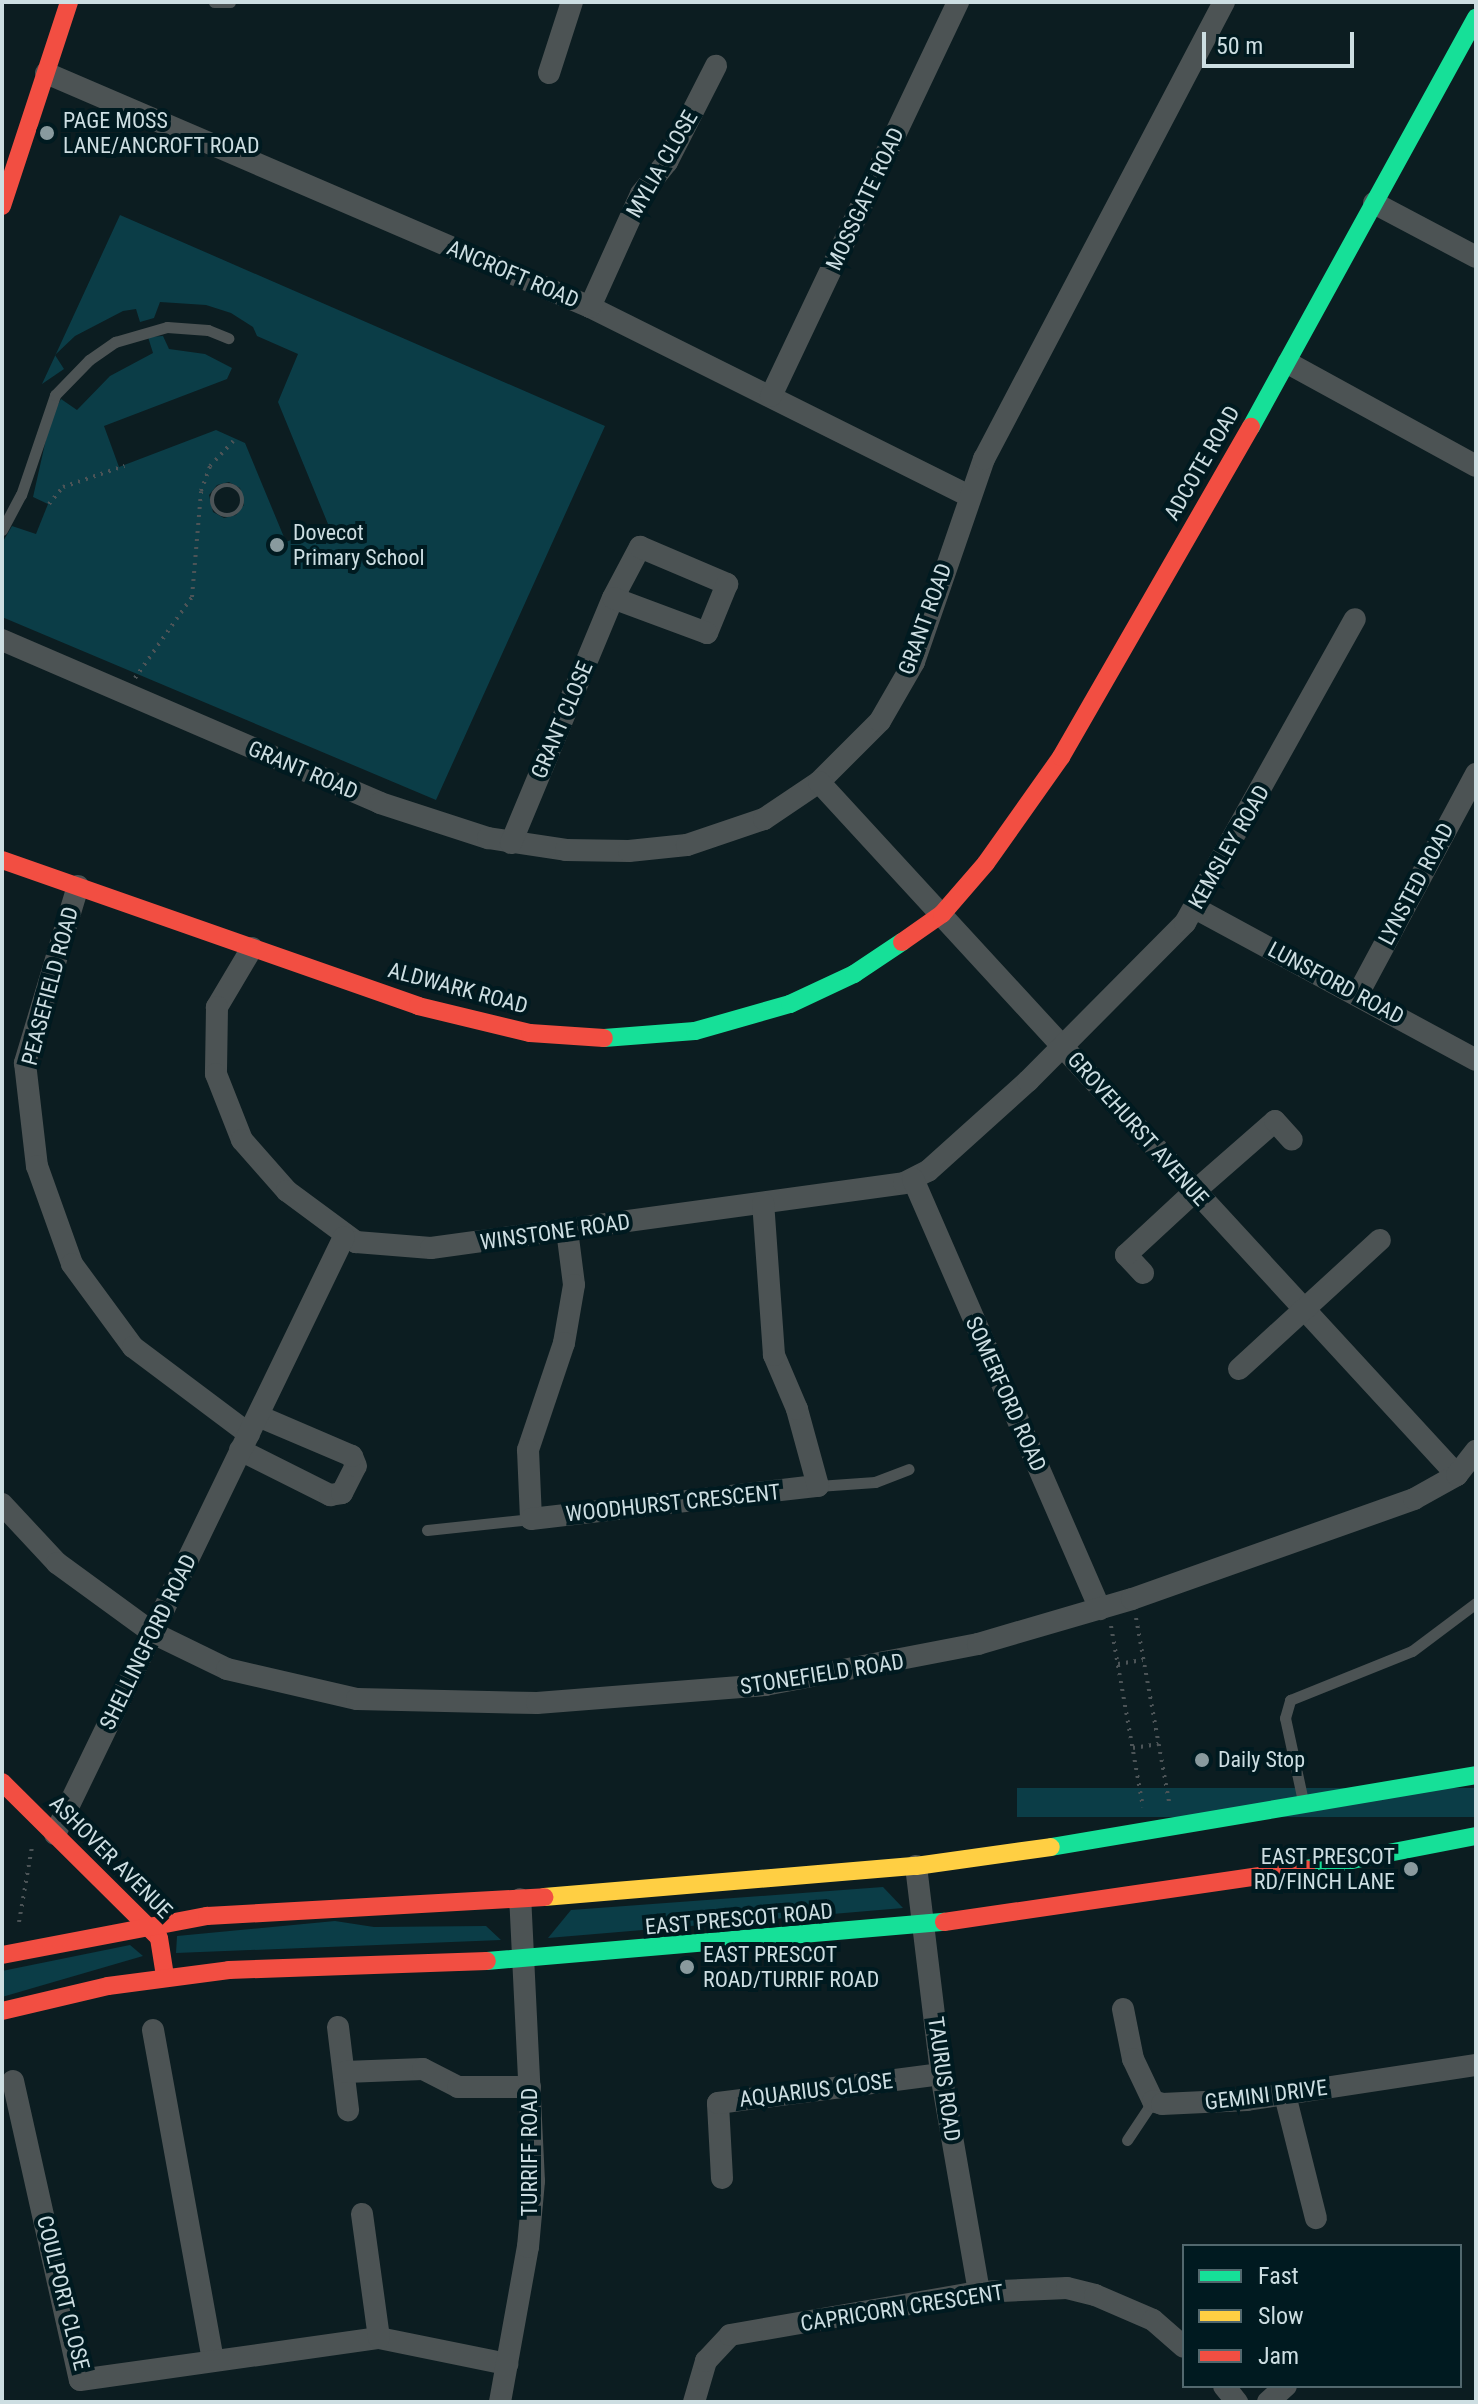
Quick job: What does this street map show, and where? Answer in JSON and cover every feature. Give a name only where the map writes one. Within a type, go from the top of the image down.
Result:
[{"type":"main road","points":[[2,206],[69,2]]},
{"type":"main road","name":"ADCOTE ROAD","points":[[942,914],[986,863],[1061,757],[1288,363],[1374,203],[1468,52],[1476,18]]},
{"type":"main road","name":"ALDWARK ROAD","points":[[2,860],[252,948],[489,1025],[560,1037],[635,1037],[722,1025],[790,1004],[881,959],[942,914]]},
{"type":"main road","name":"EAST PRESCOT ROAD","points":[[8,1953],[145,1924],[252,1912],[520,1899],[916,1866],[1148,1833],[1476,1775]]},
{"type":"main road","name":"ASHOVER AVENUE","points":[[2,1782],[159,1938],[165,1977]]},
{"type":"main road","name":"EAST PRESCOT ROAD","points":[[2,2011],[165,1977],[295,1965],[521,1960],[923,1925],[1139,1898],[1476,1836]]},
{"type":"street","points":[[549,73],[572,2]]},
{"type":"street","name":"MOSSGATE ROAD","points":[[771,396],[958,2]]},
{"type":"street","name":"GRANT ROAD","points":[[2,640],[380,803],[511,843],[595,851],[687,845],[764,819],[819,782],[880,721],[914,662],[969,496],[1224,2]]},
{"type":"street","name":"MYLIA CLOSE","points":[[590,307],[641,194],[667,162],[716,66]]},
{"type":"street","name":"ANCROFT ROAD","points":[[46,73],[590,307],[969,496]]},
{"type":"street","points":[[1374,203],[1476,257]]},
{"type":"street","points":[[1288,363],[1476,466]]},
{"type":"street","name":"GRANT CLOSE","points":[[511,843],[613,598],[640,547],[727,584],[707,633],[613,598]]},
{"type":"street","name":"KEMSLEY ROAD","points":[[1063,1048],[1195,908],[1355,619]]},
{"type":"street","name":"LYNSTED ROAD","points":[[1358,994],[1476,774]]},
{"type":"street","name":"GROVEHURST AVENUE","points":[[819,782],[1305,1311],[1467,1463]]},
{"type":"street","name":"PEASEFIELD ROAD","points":[[78,886],[25,1063],[37,1166],[72,1264],[133,1347],[249,1433]]},
{"type":"street","name":"LUNSFORD ROAD","points":[[1195,908],[1476,1060]]},
{"type":"street","name":"WINSTONE ROAD","points":[[252,948],[217,1007],[216,1074],[242,1140],[287,1191],[344,1237],[414,1250],[763,1203],[913,1179]]},
{"type":"street","points":[[913,1179],[1063,1048]]},
{"type":"street","points":[[1143,1273],[1126,1255],[1195,1191],[1275,1121],[1292,1140]]},
{"type":"street","name":"SOMERFORD ROAD","points":[[913,1179],[1104,1608]]},
{"type":"street","points":[[763,1203],[774,1355],[797,1409],[818,1486]]},
{"type":"street","points":[[531,1519],[528,1450],[564,1343],[574,1285],[567,1230]]},
{"type":"street","name":"SHELLINGFORD ROAD","points":[[55,1834],[344,1237]]},
{"type":"street","points":[[1239,1369],[1380,1240]]},
{"type":"street","name":"STONEFIELD ROAD","points":[[2,1504],[57,1563],[153,1633],[227,1669],[326,1695],[392,1702],[537,1703],[800,1680],[966,1647],[1132,1599],[1414,1499],[1467,1463]]},
{"type":"street","name":"WOODHURST CRESCENT","points":[[531,1519],[818,1486]]},
{"type":"street","name":"TAURUS ROAD","points":[[916,1866],[941,2074],[979,2292]]},
{"type":"street","name":"TURRIFF ROAD","points":[[500,2402],[534,2181],[520,1899]]},
{"type":"street","points":[[1123,2009],[1133,2059],[1153,2101]]},
{"type":"street","points":[[338,2027],[348,2110]]},
{"type":"street","points":[[153,2030],[213,2359]]},
{"type":"street","name":"GEMINI DRIVE","points":[[1153,2101],[1211,2104],[1285,2095],[1476,2063]]},
{"type":"street","points":[[345,2072],[423,2069],[458,2087],[530,2087]]},
{"type":"street","name":"AQUARIUS CLOSE","points":[[722,2178],[718,2103],[941,2074]]},
{"type":"street","name":"COULPORT CLOSE","points":[[13,2081],[80,2380],[379,2338],[507,2364]]},
{"type":"street","points":[[1285,2095],[1316,2218]]},
{"type":"street","points":[[362,2214],[379,2338]]},
{"type":"street","name":"CAPRICORN CRESCENT","points":[[694,2402],[706,2361],[730,2335],[979,2292],[1067,2288],[1095,2295],[1153,2320],[1182,2345]]},
{"type":"street","points":[[1268,2402],[1284,2388]]},
{"type":"lane","points":[[214,2],[230,2]]},
{"type":"lane","points":[[2,530],[24,486],[44,417],[55,395],[89,360],[115,342],[167,327],[208,330],[228,338]]},
{"type":"lane","points":[[818,1486],[875,1482],[909,1469]]},
{"type":"lane","points":[[427,1530],[531,1519]]},
{"type":"lane","points":[[1304,1806],[1285,1718],[1290,1700],[1404,1655],[1476,1603]]},
{"type":"lane","points":[[1127,2140],[1153,2101]]},
{"type":"path","points":[[128,693],[192,597],[201,491],[210,466],[233,441]]},
{"type":"path","points":[[49,504],[63,487],[124,466]]},
{"type":"path","points":[[201,491],[213,493],[224,485],[234,487],[241,494],[239,509],[221,515],[211,503],[213,493]]},
{"type":"path","points":[[1132,1599],[1173,1828]]},
{"type":"path","points":[[1104,1608],[1118,1664],[1148,1833]]},
{"type":"path","points":[[1118,1664],[1143,1660]]},
{"type":"path","points":[[1133,1748],[1159,1744]]},
{"type":"path","points":[[8,1953],[37,1816]]},
{"type":"shaded area","name":"Dovecot Primary School","points":[[120,215],[605,426],[436,800],[2,617],[2,543],[12,526],[36,534],[48,504],[33,497],[51,417],[61,399],[77,410],[110,376],[153,353],[148,337],[163,336],[169,349],[205,354],[232,368],[227,379],[104,426],[119,467],[216,430],[245,443],[286,542],[328,524],[278,402],[298,354],[257,336],[253,327],[231,313],[206,305],[160,302],[154,318],[140,322],[136,309],[123,311],[75,336],[56,354]],"holes":[[[229,482],[240,488],[244,505],[236,515],[224,518],[213,512],[209,495],[217,485]]]},
{"type":"shaded area","points":[[55,355],[64,369],[42,384]]},
{"type":"shaded area","points":[[1017,1788],[1476,1788],[1476,1817],[1017,1817]]},
{"type":"shaded area","points":[[883,1887],[903,1908],[548,1938],[571,1910]]},
{"type":"shaded area","points":[[335,1921],[374,1927],[486,1926],[501,1940],[176,1953],[177,1936]]},
{"type":"shaded area","points":[[130,1945],[143,1956],[2,1997],[2,1971]]},
{"type":"traffic: fast","points":[[1251,427],[1476,18]]},
{"type":"traffic: fast","points":[[604,1038],[695,1031],[790,1004],[854,974],[902,942]]},
{"type":"traffic: fast","points":[[1051,1847],[1476,1775]]},
{"type":"traffic: fast","points":[[1306,1869],[1476,1836]]},
{"type":"traffic: fast","points":[[487,1961],[944,1922]]},
{"type":"traffic: slow","points":[[544,1897],[916,1866],[1051,1847]]},
{"type":"traffic: jam","points":[[2,206],[69,2]]},
{"type":"traffic: jam","points":[[902,942],[942,914],[986,863],[1061,757],[1251,427]]},
{"type":"traffic: jam","points":[[2,860],[418,1006],[530,1033],[604,1038]]},
{"type":"traffic: jam","points":[[2,1782],[159,1938],[165,1977]]},
{"type":"traffic: jam","points":[[944,1922],[1306,1869]]},
{"type":"traffic: jam","points":[[2,1955],[207,1916],[544,1897]]},
{"type":"traffic: jam","points":[[2,2011],[108,1986],[229,1970],[487,1961]]},
{"type":"place","name":"PAGE MOSS LANE/ANCROFT ROAD","points":[[47,133]]},
{"type":"place","name":"Dovecot Primary School","points":[[277,545]]},
{"type":"place","name":"Daily Stop","points":[[1202,1760]]},
{"type":"place","name":"EAST PRESCOT RD/FINCH LANE","points":[[1411,1869]]},
{"type":"place","name":"EAST PRESCOT ROAD/TURRIF ROAD","points":[[687,1967]]}]
